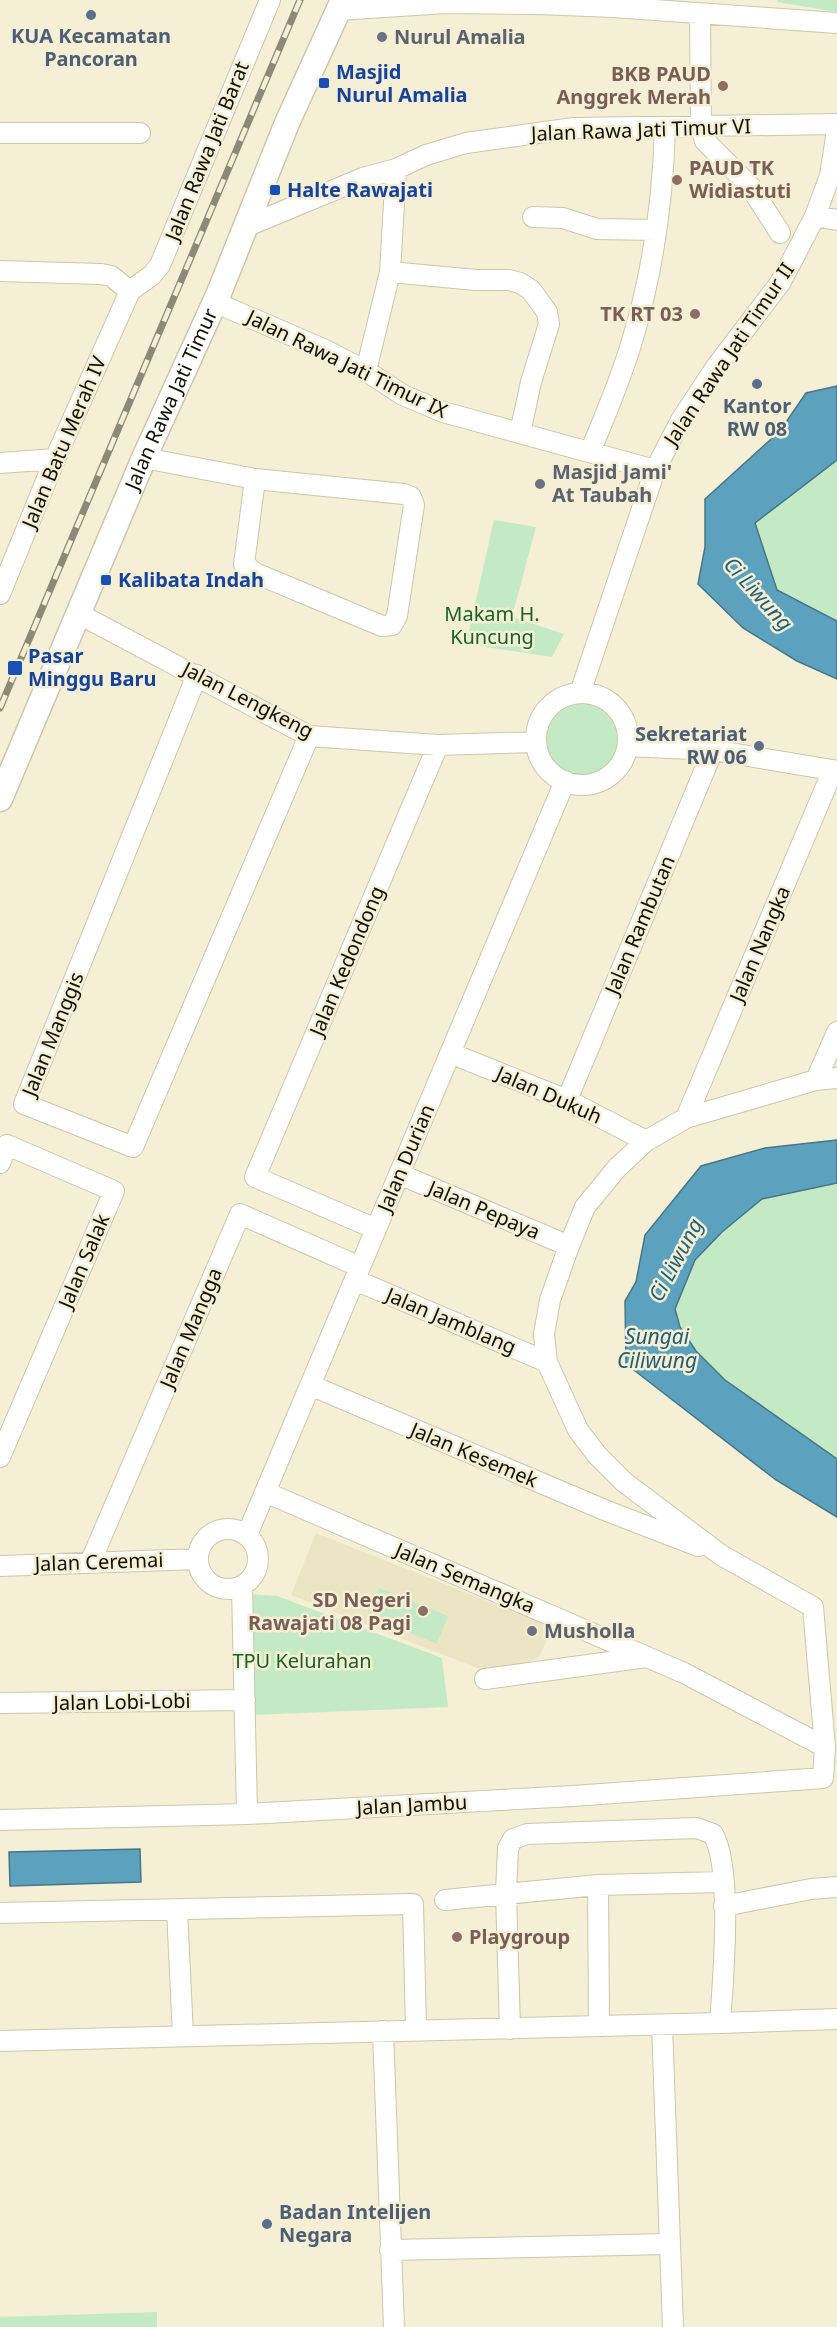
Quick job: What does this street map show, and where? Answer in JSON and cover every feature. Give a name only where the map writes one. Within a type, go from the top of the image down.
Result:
[{"type":"main road","name":"Jalan Rawa Jati Timur","points":[[0,799],[144,458],[214,302],[287,123],[341,5]]},
{"type":"street","name":"Jalan Rawa Jati Barat","points":[[130,291],[152,275],[160,265],[270,0]]},
{"type":"street","points":[[341,5],[469,3],[613,7],[837,23]]},
{"type":"street","points":[[700,15],[701,128],[705,141],[750,186],[780,233]]},
{"type":"street","name":"Jalan Rawa Jati Timur VI","points":[[245,226],[363,178],[396,169],[426,155],[466,143],[574,128],[701,128],[837,124]]},
{"type":"street","points":[[590,452],[633,340],[643,301],[655,230],[664,156],[665,127]]},
{"type":"street","name":"Jalan Rawa Jati Timur II","points":[[582,686],[655,470],[681,420],[716,367],[780,283],[815,216],[830,176],[837,130]]},
{"type":"street","points":[[0,133],[140,133]]},
{"type":"street","points":[[366,371],[390,272],[396,169]]},
{"type":"street","points":[[815,216],[837,220]]},
{"type":"street","points":[[532,217],[563,218],[597,229],[655,230]]},
{"type":"street","points":[[0,271],[101,274],[111,276],[130,291]]},
{"type":"street","points":[[390,272],[464,280],[509,280],[520,283],[531,290],[547,312],[549,324],[533,374],[520,433]]},
{"type":"street","name":"Jalan Batu Merah IV","points":[[0,594],[55,459],[130,291]]},
{"type":"street","name":"Jalan Rawa Jati Timur IX","points":[[214,302],[323,349],[366,371],[403,395],[443,412],[655,470]]},
{"type":"street","points":[[144,458],[255,479],[404,494],[411,497],[414,506],[397,616],[392,624],[382,626],[255,573],[244,564],[255,479]]},
{"type":"street","points":[[0,463],[55,459]]},
{"type":"street","name":"Jalan Lengkeng","points":[[79,614],[309,736],[438,745],[536,742]]},
{"type":"street","name":"Jalan Manggis","points":[[197,675],[24,1104],[133,1148],[309,736]]},
{"type":"street","points":[[582,686],[611,702],[622,714],[628,730],[628,746],[623,762],[612,774],[597,782],[581,785],[565,782],[554,775],[545,765],[536,742],[538,724],[548,708],[582,686]]},
{"type":"street","name":"Jalan Kedondong","points":[[376,1229],[255,1177],[438,745]]},
{"type":"street","points":[[628,746],[713,750],[835,771]]},
{"type":"street","name":"Jalan Rambutan","points":[[567,1100],[713,750]]},
{"type":"street","name":"Jalan Nangka","points":[[686,1118],[835,771]]},
{"type":"street","name":"Jalan Durian","points":[[247,1534],[565,782]]},
{"type":"street","points":[[816,1080],[837,1032]]},
{"type":"street","name":"Jalan Dukuh","points":[[450,1053],[567,1100],[646,1141]]},
{"type":"street","points":[[825,1747],[813,1607],[721,1555],[624,1482],[597,1455],[578,1430],[547,1362],[544,1334],[550,1300],[568,1246],[585,1207],[617,1168],[646,1141],[686,1118],[816,1080],[837,1078]]},
{"type":"street","name":"Jalan Salak","points":[[0,1163],[7,1145],[114,1191],[0,1457]]},
{"type":"street","name":"Jalan Pepaya","points":[[399,1174],[568,1246]]},
{"type":"street","name":"Jalan Mangga","points":[[90,1563],[240,1214],[357,1274]]},
{"type":"street","name":"Jalan Jamblang","points":[[357,1274],[547,1362]]},
{"type":"street","name":"Jalan Kesemek","points":[[310,1386],[607,1511]]},
{"type":"street","points":[[624,1482],[607,1511],[721,1555]]},
{"type":"street","name":"Jalan Semangka","points":[[265,1492],[684,1672],[825,1747]]},
{"type":"street","points":[[226,1528],[247,1534],[255,1544],[259,1556],[258,1568],[252,1579],[230,1590],[217,1587],[207,1581],[200,1570],[198,1559],[200,1548],[206,1538],[215,1531],[226,1528]]},
{"type":"street","name":"Jalan Ceremai","points":[[0,1566],[198,1559]]},
{"type":"street","points":[[242,1586],[247,1814]]},
{"type":"street","points":[[485,1679],[647,1657]]},
{"type":"street","name":"Jalan Lobi-Lobi","points":[[0,1703],[244,1700]]},
{"type":"street","name":"Jalan Jambu","points":[[0,1820],[247,1814],[573,1796],[823,1778],[825,1747]]},
{"type":"street","points":[[510,2029],[506,1893],[508,1848],[513,1839],[527,1834],[705,1830],[713,1834],[719,1843],[725,1928],[720,2023]]},
{"type":"street","points":[[445,1900],[598,1885],[723,1882]]},
{"type":"street","points":[[598,1885],[599,2024]]},
{"type":"street","points":[[724,1906],[811,1889],[837,1887]]},
{"type":"street","points":[[0,1913],[413,1904],[416,2030]]},
{"type":"street","points":[[177,1910],[183,2035]]},
{"type":"street","points":[[0,2041],[837,2019]]},
{"type":"street","points":[[662,2025],[673,2327]]},
{"type":"street","points":[[383,2031],[394,2327]]},
{"type":"street","points":[[390,2250],[669,2244]]},
{"type":"shaded area","name":"SD Negeri Rawajati 08 Pagi","points":[[316,1533],[553,1627],[539,1657],[495,1675],[291,1595]]},
{"type":"green space","points":[[778,0],[837,0],[837,12],[777,2]]},
{"type":"green space","points":[[837,460],[837,621],[777,590],[755,523]]},
{"type":"green space","name":"Makam H. Kuncung","points":[[494,520],[536,527],[512,617],[564,634],[552,657],[466,644]]},
{"type":"green space","points":[[582,693],[599,697],[614,707],[624,722],[628,739],[624,756],[614,771],[599,781],[582,785],[565,781],[550,771],[540,756],[536,739],[540,722],[550,707],[565,697]]},
{"type":"green space","points":[[837,1183],[837,1459],[726,1380],[696,1351],[680,1327],[675,1309],[695,1260],[722,1232],[762,1199]]},
{"type":"green space","points":[[379,1588],[448,1616],[437,1644],[367,1615]]},
{"type":"green space","name":"TPU Kelurahan","points":[[248,1594],[277,1596],[442,1658],[448,1707],[252,1715]]},
{"type":"green space","points":[[157,2312],[157,2327],[0,2327],[0,2317]]},
{"type":"water","name":"Ci Liwung","points":[[837,386],[837,460],[755,523],[777,590],[837,621],[837,679],[797,661],[743,628],[698,584],[705,547],[705,499],[780,431],[806,393]]},
{"type":"water","name":"Sungai Ciliwung","points":[[837,1140],[837,1183],[762,1199],[722,1232],[695,1260],[675,1309],[680,1327],[696,1351],[725,1380],[837,1459],[837,1517],[776,1480],[626,1364],[625,1301],[636,1282],[645,1235],[701,1166],[765,1148]]},
{"type":"water","points":[[140,1849],[141,1882],[10,1886],[9,1852]]},
{"type":"railway","points":[[0,708],[300,0]]},
{"type":"place","name":"KUA Kecamatan Pancoran","points":[[91,15]]},
{"type":"place","name":"Nurul Amalia","points":[[382,37]]},
{"type":"place","name":"Masjid Nurul Amalia","points":[[324,83]]},
{"type":"place","name":"BKB PAUD Anggrek Merah","points":[[723,86]]},
{"type":"place","name":"PAUD TK Widiastuti","points":[[677,180]]},
{"type":"place","name":"Halte Rawajati","points":[[275,190]]},
{"type":"place","name":"TK RT 03","points":[[695,314]]},
{"type":"place","name":"Kantor RW 08","points":[[757,384]]},
{"type":"place","name":"Masjid Jami' At Taubah","points":[[540,484]]},
{"type":"place","name":"Kalibata Indah","points":[[106,580]]},
{"type":"place","name":"Pasar Minggu Baru","points":[[15,668]]},
{"type":"place","name":"Sekretariat RW 06","points":[[759,746]]},
{"type":"place","name":"SD Negeri Rawajati 08 Pagi","points":[[423,1611]]},
{"type":"place","name":"Musholla","points":[[532,1631]]},
{"type":"place","name":"Playgroup","points":[[457,1937]]},
{"type":"place","name":"Badan Intelijen Negara","points":[[267,2224]]}]
